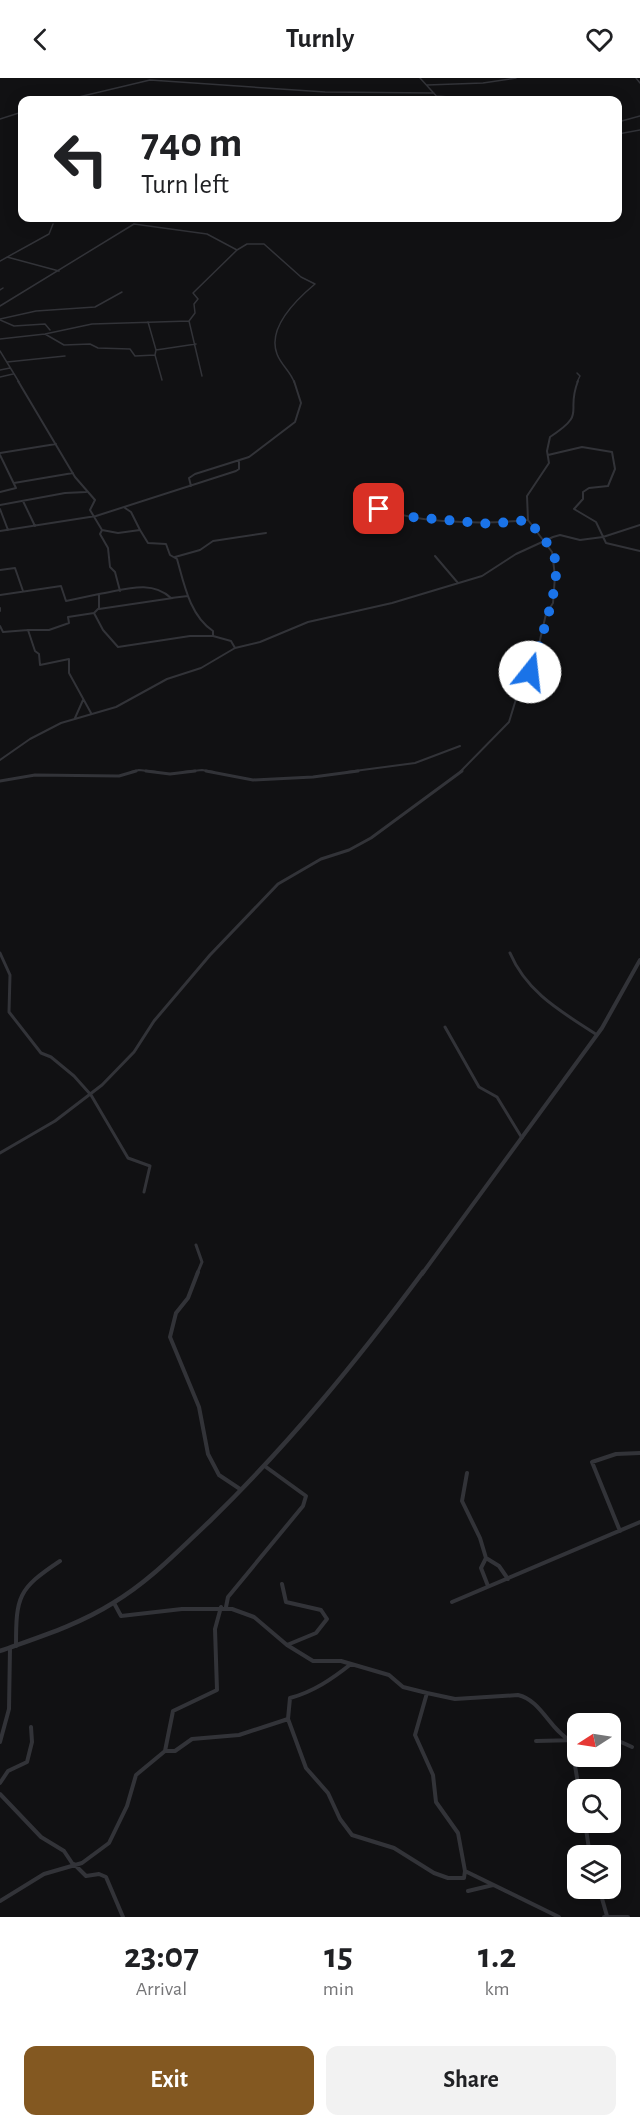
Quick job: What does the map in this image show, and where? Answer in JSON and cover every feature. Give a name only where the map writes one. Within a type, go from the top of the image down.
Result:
[{"type":"street","points":[[420,78],[435,95]]},
{"type":"street","points":[[427,85],[483,83],[516,78]]},
{"type":"street","points":[[636,78],[640,82]]},
{"type":"street","points":[[83,96],[150,80],[326,93],[444,96]]},
{"type":"street","points":[[0,119],[18,113]]},
{"type":"street","points":[[622,121],[640,116]]},
{"type":"street","points":[[622,133],[640,130]]},
{"type":"street","points":[[0,261],[49,234],[53,224]]},
{"type":"street","points":[[0,306],[134,224],[207,234],[237,250]]},
{"type":"street","points":[[189,321],[195,313],[194,304],[198,299],[193,292],[237,250],[247,244],[264,243],[281,256],[296,273],[315,284],[297,299],[278,329],[275,341],[277,355],[293,378],[301,403],[300,412],[290,427],[249,457],[190,476],[191,486]]},
{"type":"street","points":[[5,257],[59,271]]},
{"type":"street","points":[[0,319],[43,310],[95,307],[122,292]]},
{"type":"street","points":[[0,319],[12,326],[45,324],[50,330]]},
{"type":"street","points":[[0,339],[45,334],[50,330],[189,321]]},
{"type":"street","points":[[189,321],[202,376]]},
{"type":"street","points":[[148,322],[162,380]]},
{"type":"street","points":[[45,334],[64,345],[90,344],[98,348],[130,349],[135,356],[155,355]]},
{"type":"street","points":[[156,350],[196,344]]},
{"type":"street","points":[[0,351],[86,492],[95,501],[90,510],[96,516],[102,530],[100,534],[108,548],[110,567],[115,572],[120,591]]},
{"type":"street","points":[[7,362],[36,357],[65,356]]},
{"type":"street","points":[[0,370],[10,368]]},
{"type":"street","points":[[0,1153],[55,1121],[91,1095],[134,1052],[170,1001],[278,884],[321,859],[349,850],[371,838],[466,768],[495,740],[513,715],[524,673],[533,670],[546,614],[553,603],[554,559],[552,552],[528,520],[527,496],[549,463],[550,437],[570,424],[574,416],[574,391],[580,376],[577,373]]},
{"type":"street","points":[[0,377],[13,374]]},
{"type":"street","points":[[0,492],[16,488],[0,454],[56,444]]},
{"type":"street","points":[[548,455],[582,447],[612,452],[615,457],[614,477],[608,486],[589,488],[583,492],[583,499],[574,509],[596,522],[606,543],[640,551]]},
{"type":"street","points":[[0,531],[96,516],[236,471],[239,469],[238,462]]},
{"type":"street","points":[[14,483],[74,473]]},
{"type":"street","points":[[8,530],[0,507],[65,493],[86,492]]},
{"type":"street","points":[[366,498],[375,508],[402,512],[412,517],[490,524],[528,520]]},
{"type":"street","points":[[23,501],[35,526]]},
{"type":"street","points":[[124,507],[131,513],[148,543],[166,544],[170,555],[175,557],[210,547],[213,541],[266,533]]},
{"type":"street","points":[[1,759],[30,739],[75,718],[116,707],[167,679],[201,668],[235,648],[260,642],[308,622],[392,603],[482,576],[516,554],[560,535],[579,540],[603,537],[640,525]]},
{"type":"street","points":[[102,530],[118,533],[140,530]]},
{"type":"street","points":[[435,556],[458,583]]},
{"type":"street","points":[[175,557],[188,596],[201,621],[213,631],[213,636]]},
{"type":"street","points":[[0,570],[15,568],[24,591]]},
{"type":"street","points":[[0,595],[60,586],[67,601],[156,586],[173,598]]},
{"type":"street","points":[[98,609],[99,594]]},
{"type":"street","points":[[0,626],[3,632],[27,630],[40,632],[56,629],[69,623],[68,617],[94,613],[98,609],[188,596]]},
{"type":"street","points":[[94,613],[103,630],[118,647],[190,636],[213,636],[231,641],[235,648]]},
{"type":"street","points":[[27,630],[35,651],[39,654],[40,665],[69,659],[69,672],[91,713]]},
{"type":"street","points":[[75,718],[83,700]]},
{"type":"street","points":[[0,781],[35,776],[119,777],[138,770],[170,774],[201,770],[253,780],[313,777],[415,762],[460,746]]},
{"type":"street","points":[[510,952],[515,968],[525,983],[557,1009],[597,1035]]},
{"type":"street","points":[[0,953],[10,975],[9,1012],[41,1053],[51,1057],[74,1076],[91,1095],[128,1158],[150,1166],[144,1192]]},
{"type":"street","points":[[0,1651],[71,1626],[114,1604],[157,1572],[266,1467],[362,1354],[522,1138],[597,1035],[640,960]]},
{"type":"street","points":[[445,1027],[480,1087],[500,1100],[522,1138]]},
{"type":"street","points":[[196,1245],[202,1262],[188,1298],[176,1313],[170,1337],[194,1392],[208,1454],[219,1475],[242,1490]]},
{"type":"street","points":[[620,1531],[592,1462],[616,1454],[640,1453]]},
{"type":"street","points":[[165,1751],[173,1711],[217,1690],[215,1629],[228,1597],[303,1506],[306,1496],[266,1467]]},
{"type":"street","points":[[467,1473],[462,1501],[480,1538],[486,1558],[499,1566],[508,1579]]},
{"type":"street","points":[[452,1602],[640,1522]]},
{"type":"street","points":[[486,1558],[481,1568],[488,1587]]},
{"type":"street","points":[[16,1646],[18,1595],[33,1578],[60,1561]]},
{"type":"street","points":[[282,1584],[286,1602],[321,1610],[327,1619],[321,1630],[287,1645]]},
{"type":"street","points":[[114,1604],[121,1616],[152,1610],[172,1611],[223,1607],[250,1614],[287,1645],[313,1661],[341,1661],[389,1675],[403,1687],[455,1699],[518,1695],[528,1697],[561,1736],[567,1739]]},
{"type":"street","points":[[0,1742],[8,1722],[7,1710],[12,1679],[10,1648]]},
{"type":"street","points":[[351,1664],[342,1672],[319,1684],[310,1693],[290,1698],[288,1719],[306,1768],[328,1793],[340,1819],[352,1835],[394,1848],[422,1868],[448,1878],[464,1878],[465,1871],[458,1833],[436,1802],[433,1775],[415,1735],[427,1693]]},
{"type":"street","points":[[0,1901],[44,1874],[93,1856],[109,1843],[127,1806],[136,1774],[165,1751],[175,1751],[192,1739],[239,1735],[288,1719]]},
{"type":"street","points":[[0,1783],[8,1771],[27,1762],[32,1742],[30,1727]]},
{"type":"street","points":[[536,1741],[567,1741]]},
{"type":"street","points":[[621,1742],[632,1747]]},
{"type":"street","points":[[0,1794],[16,1808],[41,1837],[64,1851],[73,1864],[86,1876],[106,1877],[123,1917]]},
{"type":"street","points":[[465,1871],[559,1917]]},
{"type":"street","points":[[468,1891],[494,1885]]},
{"type":"street","points":[[601,1899],[605,1917],[628,1917]]},
{"type":"route","points":[[379,509],[402,512],[412,517],[450,518],[490,524],[528,520],[552,552],[555,576],[553,603],[546,614],[544,630],[534,657],[533,670],[530,672]]}]
